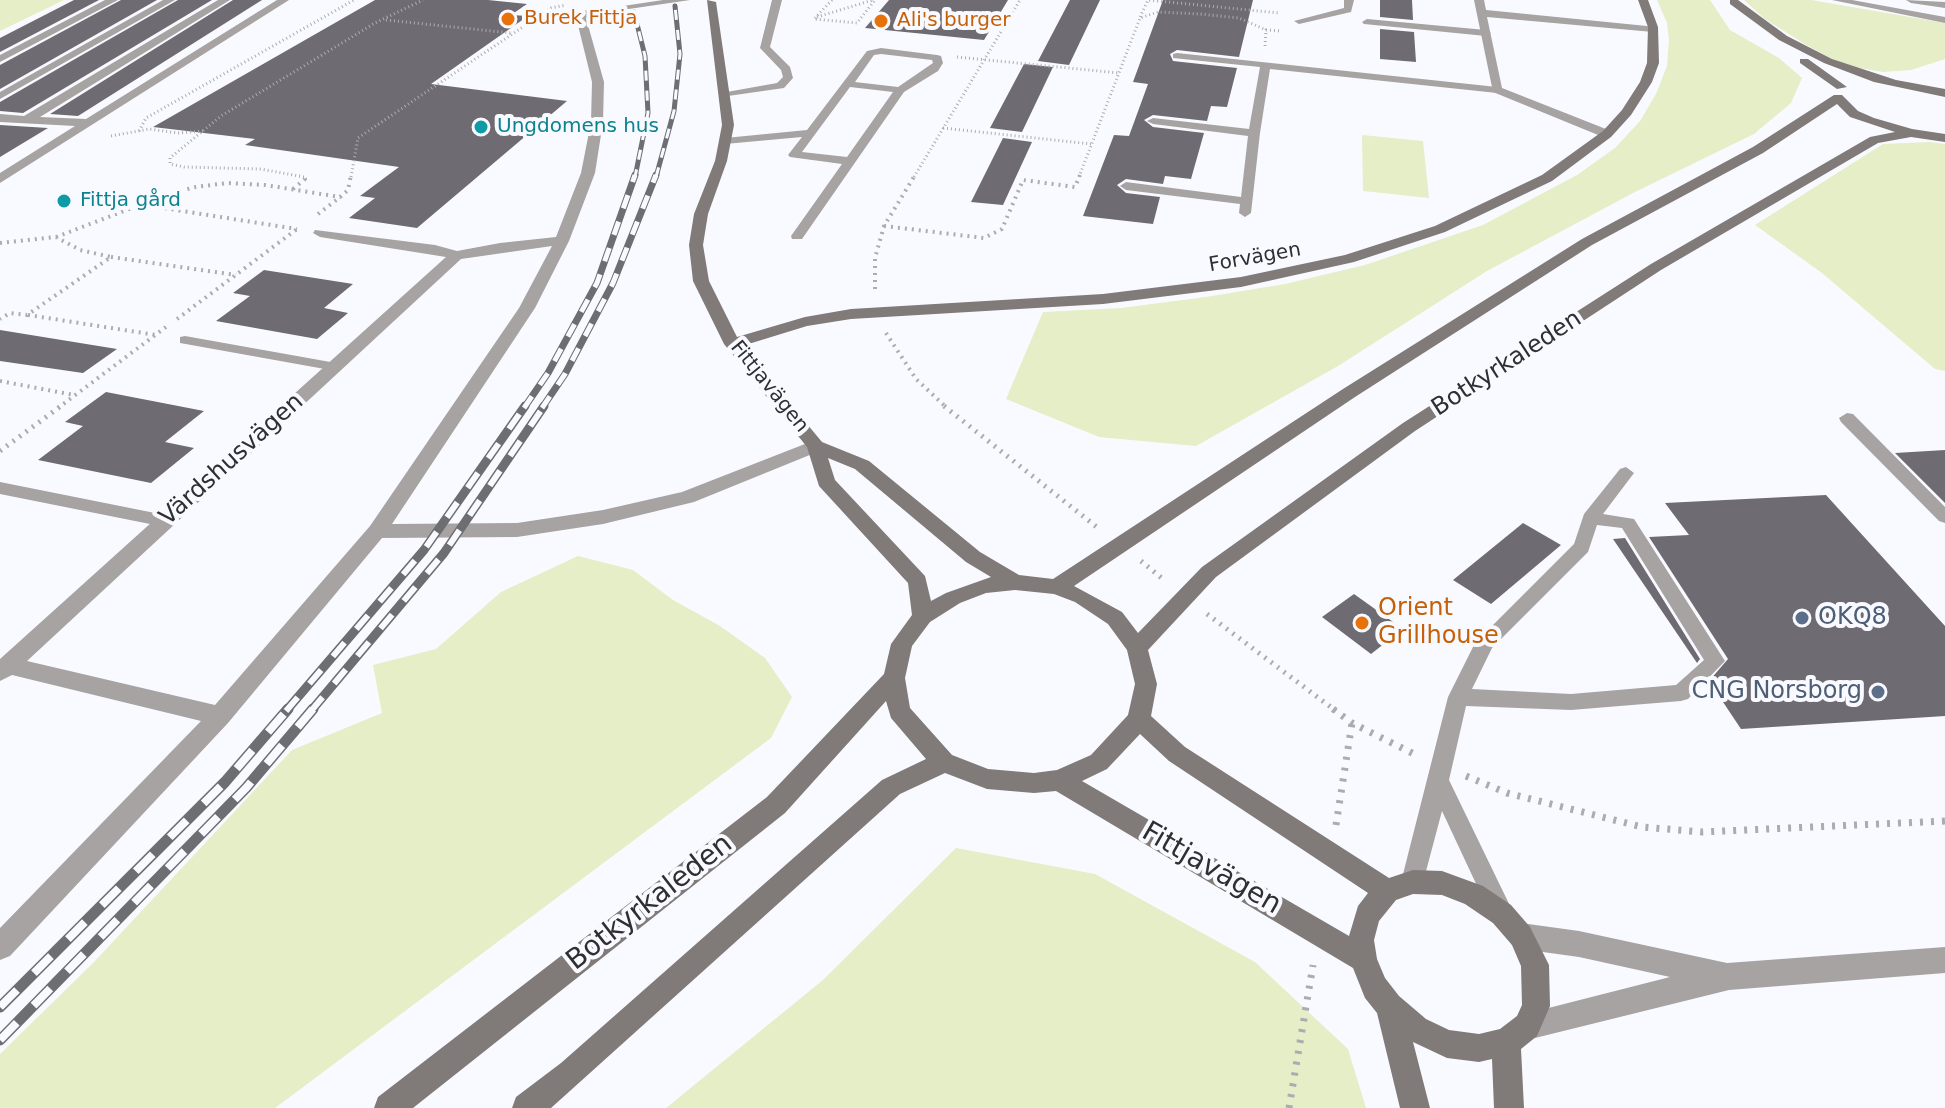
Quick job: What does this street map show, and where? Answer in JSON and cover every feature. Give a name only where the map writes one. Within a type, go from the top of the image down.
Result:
[{"type":"main road","name":"Forvägen","points":[[732,344],[805,322],[851,314],[1103,299],[1241,282],[1295,272],[1406,241],[1474,216],[1547,178],[1607,134],[1627,112],[1646,82],[1653,63],[1653,29],[1643,0]]},
{"type":"main road","points":[[1734,1],[1783,38],[1817,55],[1892,82]]},
{"type":"main road","points":[[1734,1],[1739,15],[1840,92],[1854,114],[1911,133],[1945,138]]},
{"type":"main road","name":"Fittjavägen","points":[[711,2],[728,125],[701,214],[696,245],[701,281],[732,344],[816,446],[826,482],[918,581],[923,616]]},
{"type":"main road","points":[[1916,85],[1945,79]]},
{"type":"main road","points":[[1056,587],[1106,557],[1349,393],[1587,242],[1758,150],[1840,92],[1869,81],[1916,85],[1945,93]]},
{"type":"main road","name":"Botkyrkaleden","points":[[1137,648],[1209,572],[1409,427],[1656,267],[1874,140],[1911,133]]},
{"type":"main road","name":"Fittjavägen","points":[[816,446],[862,465],[973,557],[1015,582]]},
{"type":"main road","name":"Botkyrkaleden","points":[[1015,582],[1056,587],[1082,597],[1115,618],[1137,648],[1146,684],[1139,719],[1099,762],[1059,780],[1034,783],[987,779],[944,762],[923,742],[899,711],[894,678],[902,644],[923,616],[953,598],[984,586],[1015,582]]},
{"type":"main road","name":"Botkyrkaleden","points":[[389,1108],[776,805],[894,678]]},
{"type":"main road","points":[[1139,719],[1177,754],[1387,891]]},
{"type":"main road","points":[[527,1108],[583,1062],[891,787],[944,762]]},
{"type":"main road","name":"Fittjavägen","points":[[1059,780],[1363,959]]},
{"type":"main road","points":[[1509,1108],[1516,1034],[1536,1006],[1535,965],[1521,936],[1502,914],[1474,895],[1442,883],[1413,882],[1387,891],[1367,915],[1361,940],[1363,959],[1375,988],[1389,1006],[1416,1029],[1447,1044],[1479,1048],[1516,1034]]},
{"type":"main road","points":[[1389,1006],[1415,1108]]},
{"type":"street","points":[[0,59],[113,0]]},
{"type":"street","points":[[29,118],[225,0]]},
{"type":"street","points":[[0,179],[284,0]]},
{"type":"street","points":[[1479,0],[1497,90],[1607,134]]},
{"type":"street","points":[[0,947],[220,716],[377,531],[527,308],[562,241],[588,173],[597,122],[598,82],[584,40],[581,17],[586,6]]},
{"type":"street","points":[[1482,13],[1653,29]]},
{"type":"street","points":[[0,118],[86,123]]},
{"type":"street","points":[[320,233],[435,249],[456,256],[500,247],[562,241]]},
{"type":"street","name":"Värdshusvägen","points":[[4,668],[456,256]]},
{"type":"street","points":[[377,531],[517,530],[603,517],[687,497],[816,446]]},
{"type":"street","name":"Värdshusvägen","points":[[4,668],[220,716]]},
{"type":"street","points":[[1521,936],[1579,944],[1729,976]]},
{"type":"street","points":[[1516,1034],[1729,976],[1945,960]]},
{"type":"lane","points":[[0,96],[170,0]]},
{"type":"lane","points":[[586,6],[633,0]]},
{"type":"lane","points":[[586,6],[685,0]]},
{"type":"lane","points":[[725,95],[780,86],[788,78],[786,69],[765,48],[777,0]]},
{"type":"lane","points":[[1299,21],[1348,10],[1349,0]]},
{"type":"lane","points":[[1837,0],[1945,20]]},
{"type":"lane","points":[[1911,0],[1945,5]]},
{"type":"lane","points":[[1367,22],[1486,33]]},
{"type":"lane","points":[[797,236],[850,161],[900,90],[934,69],[937,58],[881,51],[871,53],[794,155],[850,161]]},
{"type":"lane","points":[[1177,56],[1497,90]]},
{"type":"lane","points":[[1126,186],[1246,207],[1266,65]]},
{"type":"lane","points":[[848,84],[900,90]]},
{"type":"lane","points":[[1153,121],[1254,133]]},
{"type":"lane","points":[[725,141],[810,133]]},
{"type":"lane","points":[[185,340],[336,367]]},
{"type":"lane","points":[[1847,418],[1945,517]]},
{"type":"lane","points":[[1413,882],[1458,697],[1485,643],[1582,547],[1590,518],[1626,473]]},
{"type":"lane","points":[[0,488],[165,521]]},
{"type":"lane","points":[[1458,697],[1571,702],[1681,693],[1715,661],[1628,523],[1590,518]]},
{"type":"lane","points":[[1441,771],[1502,914]]},
{"type":"path","points":[[139,131],[146,118],[354,0]]},
{"type":"path","points":[[293,189],[305,179],[304,175],[291,171],[170,164],[170,158],[221,116],[382,20],[423,0]]},
{"type":"path","points":[[816,18],[832,0]]},
{"type":"path","points":[[816,18],[857,23],[874,0]]},
{"type":"path","points":[[816,18],[874,0]]},
{"type":"path","points":[[876,297],[875,258],[883,228],[1020,0]]},
{"type":"path","points":[[883,228],[991,237],[1002,229],[1023,180],[1075,187],[1148,0],[1275,12],[1299,21]]},
{"type":"path","points":[[0,243],[56,237],[171,193],[227,183],[340,197],[348,190],[358,138],[551,8],[586,6]]},
{"type":"path","points":[[1140,18],[1158,12],[1200,14],[1239,18],[1266,30]]},
{"type":"path","points":[[382,20],[512,33]]},
{"type":"path","points":[[985,58],[1119,73]]},
{"type":"path","points":[[943,128],[1091,144]]},
{"type":"path","points":[[109,137],[139,131],[203,131]]},
{"type":"path","points":[[141,205],[297,229]]},
{"type":"path","points":[[56,237],[80,250],[111,257],[236,275]]},
{"type":"path","points":[[27,315],[111,257]]},
{"type":"path","points":[[0,319],[10,313],[156,335]]},
{"type":"path","points":[[881,323],[902,359],[932,396],[1104,532]]},
{"type":"path","points":[[0,381],[76,395]]},
{"type":"path","points":[[1139,560],[1173,587]]},
{"type":"path","points":[[1195,605],[1352,723],[1441,771],[1507,793],[1642,827],[1702,832],[1945,821]]},
{"type":"green space","points":[[0,0],[64,0],[0,31]]},
{"type":"green space","points":[[1657,0],[1710,0],[1730,30],[1779,58],[1802,78],[1791,103],[1754,134],[1633,193],[1487,271],[1338,366],[1196,446],[1099,437],[1006,399],[1043,312],[1121,308],[1206,297],[1285,284],[1365,265],[1483,225],[1577,175],[1615,148],[1640,121],[1656,94],[1667,66],[1669,40],[1667,23]]},
{"type":"green space","points":[[1744,0],[1811,0],[1945,23],[1945,59],[1911,70],[1883,72],[1836,61],[1765,19]]},
{"type":"green space","points":[[1362,135],[1423,141],[1429,198],[1363,191]]},
{"type":"green space","points":[[1883,144],[1945,144],[1945,371],[1935,369],[1822,273],[1755,225]]},
{"type":"green space","points":[[578,556],[633,570],[673,600],[720,626],[765,658],[792,697],[771,738],[275,1108],[0,1108],[0,1054],[94,962],[292,750],[382,713],[373,665],[436,649],[501,592]]},
{"type":"green space","points":[[956,848],[1095,874],[1255,962],[1348,1049],[1366,1108],[666,1108],[823,980]]},
{"type":"building","points":[[74,0],[99,0],[0,52],[0,38]]},
{"type":"building","points":[[121,0],[157,0],[0,89],[0,65]]},
{"type":"building","points":[[178,0],[212,0],[23,113],[0,111],[0,102]]},
{"type":"building","points":[[233,0],[262,0],[78,116],[50,114]]},
{"type":"building","points":[[375,0],[488,0],[527,4],[511,15],[528,16],[431,84],[567,101],[417,228],[349,218],[375,198],[360,196],[399,167],[245,145],[255,139],[153,127]]},
{"type":"building","points":[[889,0],[1008,0],[984,40],[865,28]]},
{"type":"building","points":[[1070,0],[1100,0],[1069,65],[1038,61]]},
{"type":"building","points":[[1163,0],[1253,0],[1239,57],[1177,50],[1170,54],[1173,61],[1237,68],[1227,107],[1211,106],[1207,121],[1153,115],[1144,120],[1153,127],[1204,133],[1191,179],[1165,176],[1163,184],[1126,179],[1117,185],[1126,193],[1160,197],[1153,224],[1083,216],[1114,135],[1129,136],[1148,84],[1133,82]]},
{"type":"building","points":[[1380,0],[1412,0],[1413,20],[1380,17]]},
{"type":"building","points":[[1380,29],[1414,32],[1416,62],[1380,59]]},
{"type":"building","points":[[1024,64],[1053,67],[1022,132],[990,128]]},
{"type":"building","points":[[0,125],[48,128],[0,157]]},
{"type":"building","points":[[1003,138],[1032,142],[1003,205],[971,202]]},
{"type":"building","points":[[264,270],[353,284],[324,308],[348,313],[317,339],[216,321],[250,296],[233,293]]},
{"type":"building","points":[[0,330],[117,349],[83,373],[0,361]]},
{"type":"building","points":[[106,392],[204,411],[165,442],[194,448],[151,483],[38,460],[83,426],[65,422]]},
{"type":"building","points":[[1945,450],[1945,503],[1895,453]]},
{"type":"building","points":[[1826,495],[1945,626],[1945,716],[1741,729],[1709,681],[1728,659],[1649,537],[1689,535],[1665,503]]},
{"type":"building","points":[[1523,523],[1561,545],[1491,604],[1453,580]]},
{"type":"building","points":[[1625,538],[1700,659],[1697,663],[1613,539]]},
{"type":"building","name":"Orient Grillhouse","points":[[1354,594],[1403,629],[1371,654],[1322,617]]},
{"type":"railway","points":[[656,177],[674,111],[680,54],[675,6]]},
{"type":"railway","points":[[634,12],[645,56],[648,113],[635,177]]},
{"type":"railway","points":[[524,408],[548,373],[597,283],[635,175]]},
{"type":"railway","points":[[542,408],[565,374],[613,283],[656,175]]},
{"type":"railway","points":[[286,711],[424,550],[525,406]]},
{"type":"railway","points":[[311,711],[444,553],[544,406]]},
{"type":"railway","points":[[0,1007],[225,782],[288,709]]},
{"type":"railway","points":[[0,1040],[246,788],[313,709]]},
{"type":"place","name":"Burek Fittja","points":[[508,19]]},
{"type":"place","name":"Ali's burger","points":[[881,21]]},
{"type":"place","name":"Ungdomens hus","points":[[481,127]]},
{"type":"place","name":"Fittja gård","points":[[64,201]]},
{"type":"place","name":"OKQ8","points":[[1802,618]]},
{"type":"place","name":"Orient Grillhouse","points":[[1362,623]]},
{"type":"place","name":"CNG Norsborg","points":[[1878,692]]}]
